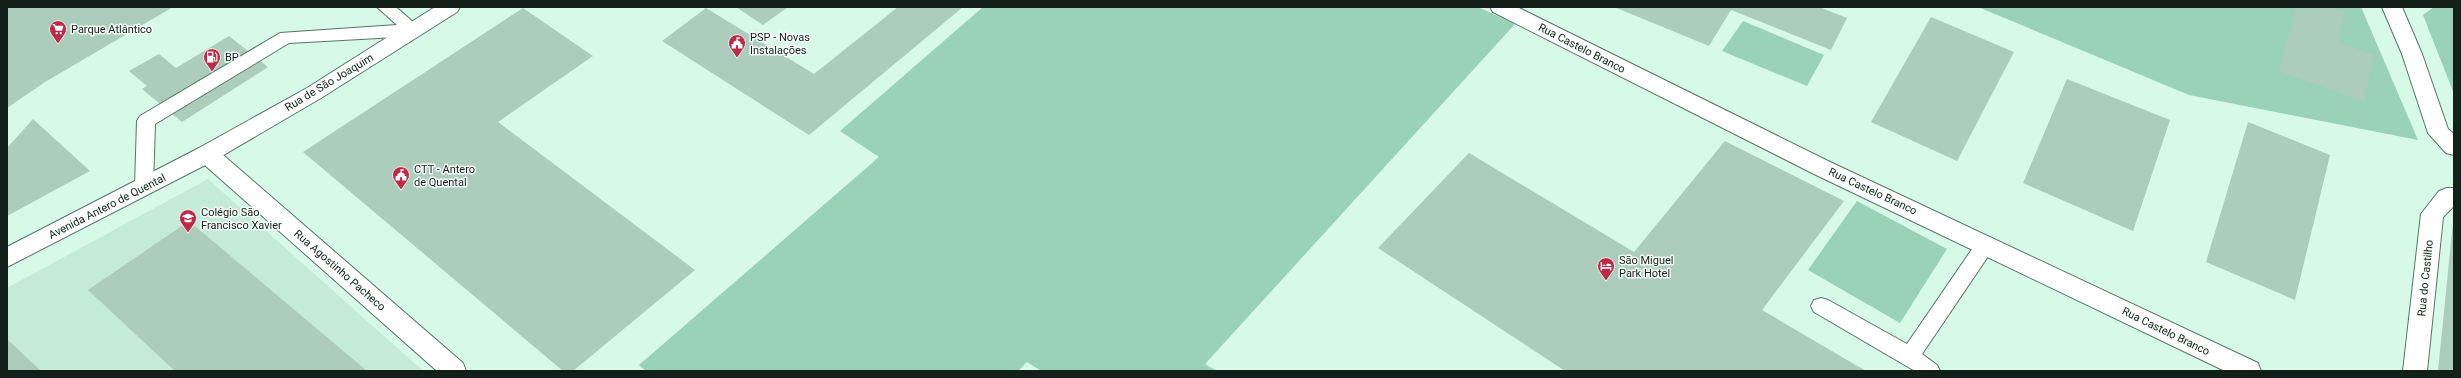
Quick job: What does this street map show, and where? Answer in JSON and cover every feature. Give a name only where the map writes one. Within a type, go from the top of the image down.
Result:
[{"type":"street","name":"Rua de São Joaquim","points":[[207,154],[314,93],[450,7]]},
{"type":"street","name":"Rua Castelo Branco","points":[[1500,7],[1820,167],[1986,244],[2249,371]]},
{"type":"street","points":[[2392,7],[2412,54],[2439,133],[2454,147]]},
{"type":"street","name":"Avenida Antero de Quental","points":[[7,258],[207,154]]},
{"type":"street","name":"Rua Agostinho Pacheco","points":[[207,154],[454,371]]},
{"type":"street","name":"Rua do Castilho","points":[[2415,371],[2432,214],[2447,197],[2454,197]]},
{"type":"lane","points":[[385,7],[414,30]]},
{"type":"lane","points":[[144,186],[146,122],[286,37],[414,30]]},
{"type":"lane","points":[[1910,356],[1986,244]]},
{"type":"lane","points":[[1820,306],[1910,356],[1930,371]]},
{"type":"shaded area","points":[[983,7],[1478,7],[1515,24],[1205,364],[1217,371],[1041,371],[1027,362],[1018,371],[646,371],[639,365],[879,157],[840,131]]},
{"type":"shaded area","points":[[1978,7],[2361,7],[2418,140],[2189,95]]},
{"type":"shaded area","points":[[2434,7],[2454,7],[2454,94],[2423,15]]},
{"type":"shaded area","points":[[1743,21],[1824,55],[1807,86],[1722,51]]},
{"type":"shaded area","name":"Colégio São Francisco Xavier","points":[[208,179],[423,371],[7,371],[7,288]]},
{"type":"shaded area","points":[[1857,201],[1947,249],[1900,323],[1808,270]]},
{"type":"building","name":"Parque Atlântico","points":[[7,7],[173,7],[45,82],[7,108]]},
{"type":"building","name":"PSP - Novas Instalações","points":[[736,7],[788,7],[763,25]]},
{"type":"building","name":"PSP - Novas Instalações","points":[[898,7],[963,7],[809,135],[662,41],[706,8],[814,74]]},
{"type":"building","points":[[1614,7],[1819,7],[1847,18],[1831,50],[1731,10],[1709,46]]},
{"type":"building","points":[[2296,7],[2329,7],[2345,12],[2338,42],[2374,55],[2364,102],[2279,71]]},
{"type":"building","points":[[523,8],[593,56],[498,122],[695,270],[573,371],[563,371],[303,152]]},
{"type":"building","points":[[1931,17],[2014,52],[1957,161],[1871,122]]},
{"type":"building","points":[[229,36],[268,67],[182,122],[142,89],[147,86],[129,71],[159,54],[176,68]]},
{"type":"building","points":[[2067,79],[2170,120],[2133,231],[2023,183]]},
{"type":"building","points":[[33,119],[90,171],[7,216],[7,148]]},
{"type":"building","points":[[2248,122],[2330,155],[2295,300],[2206,262]]},
{"type":"building","name":"São Miguel Park Hotel","points":[[1725,141],[1844,201],[1762,310],[1866,371],[1565,371],[1378,248],[1469,153],[1634,252]]},
{"type":"building","points":[[189,221],[367,371],[175,371],[88,290]]},
{"type":"building","points":[[2453,222],[2454,371],[2438,371]]},
{"type":"building","points":[[7,339],[41,371],[7,371]]},
{"type":"place","name":"Parque Atlântico","points":[[58,44]]},
{"type":"place","name":"PSP - Novas Instalações","points":[[737,58]]},
{"type":"place","name":"BP","points":[[212,72]]},
{"type":"place","name":"CTT - Antero de Quental","points":[[401,190]]},
{"type":"place","name":"Colégio São Francisco Xavier","points":[[188,233]]},
{"type":"place","name":"São Miguel Park Hotel","points":[[1606,281]]}]
